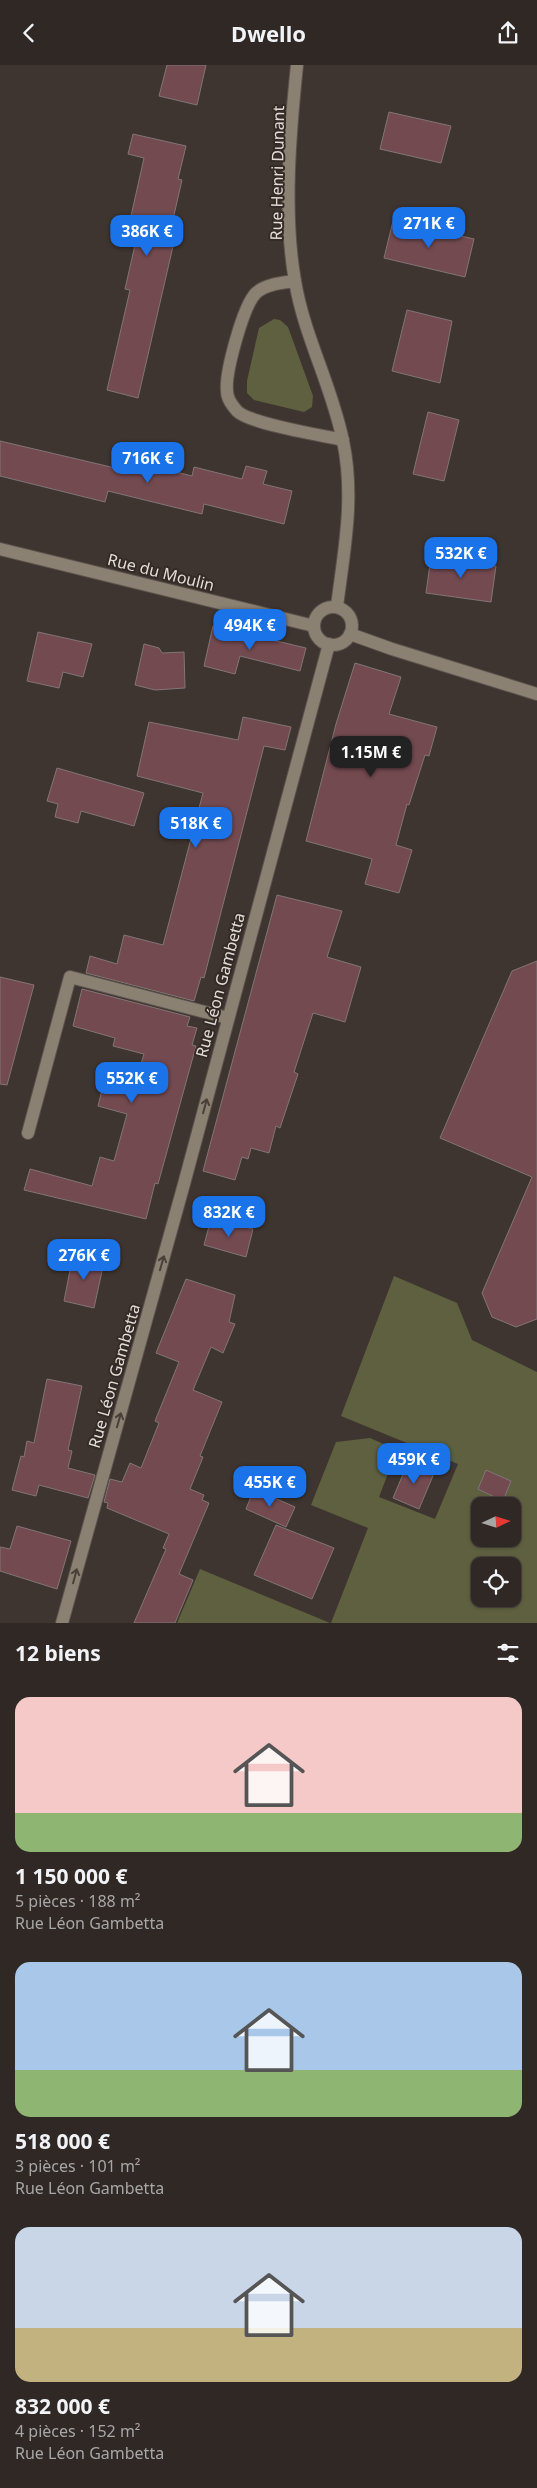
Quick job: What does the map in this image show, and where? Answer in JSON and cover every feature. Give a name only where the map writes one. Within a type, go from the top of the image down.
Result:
[{"type":"street","name":"Rue Henri Dunant","points":[[297,65],[290,194],[295,281],[343,440],[348,483],[348,521],[344,566],[337,607]]},
{"type":"street","points":[[295,281],[269,285],[256,292],[249,301],[243,316],[227,381],[227,393],[230,402],[244,417],[343,440]]},
{"type":"street","name":"Rue du Moulin","points":[[0,549],[314,626]]},
{"type":"street","points":[[328,607],[337,607],[344,610],[350,617],[352,625],[350,634],[338,644],[329,644],[321,641],[316,634],[314,626],[315,617],[320,611],[328,607]]},
{"type":"street","points":[[350,634],[392,649],[537,693]]},
{"type":"street","name":"Rue Léon Gambetta","points":[[62,1623],[329,644]]},
{"type":"street","points":[[28,1133],[70,977],[228,1018]]},
{"type":"green space","points":[[274,319],[280,320],[288,327],[313,396],[312,407],[304,412],[254,400],[247,393],[247,381],[259,328]]},
{"type":"green space","points":[[394,1276],[457,1303],[472,1340],[537,1372],[537,1623],[331,1623],[368,1528],[311,1505],[336,1442],[370,1438],[397,1450],[379,1497],[435,1519],[458,1464],[341,1416]]},
{"type":"green space","points":[[200,1569],[330,1623],[177,1623]]},
{"type":"building","points":[[167,65],[206,65],[197,105],[159,96]]},
{"type":"building","points":[[389,112],[451,126],[441,163],[380,149]]},
{"type":"building","points":[[133,134],[186,146],[178,179],[182,180],[168,241],[174,242],[138,398],[107,390],[130,290],[125,289],[135,245],[125,243],[144,158],[128,154]]},
{"type":"building","points":[[393,221],[474,239],[465,277],[384,258]]},
{"type":"building","points":[[407,310],[452,321],[440,383],[392,371]]},
{"type":"building","points":[[428,412],[459,420],[444,481],[413,474]]},
{"type":"building","points":[[0,441],[145,475],[148,465],[192,476],[194,467],[242,479],[246,466],[267,471],[263,484],[292,491],[284,524],[204,504],[202,514],[108,491],[105,502],[0,476]]},
{"type":"building","points":[[431,557],[496,566],[491,602],[426,593]]},
{"type":"building","points":[[213,626],[306,648],[300,671],[240,656],[235,674],[204,666]]},
{"type":"building","points":[[38,632],[92,644],[83,677],[63,672],[59,688],[27,681]]},
{"type":"building","points":[[144,644],[159,648],[162,653],[184,652],[185,688],[155,690],[135,685]]},
{"type":"building","points":[[355,663],[401,677],[389,714],[437,727],[429,756],[425,755],[409,805],[407,804],[396,845],[412,850],[399,893],[365,884],[372,859],[306,841],[336,724]]},
{"type":"building","points":[[243,717],[291,727],[285,750],[264,746],[204,978],[201,977],[194,1001],[86,973],[90,956],[117,964],[124,935],[163,945],[203,793],[137,776],[149,722],[238,740]]},
{"type":"building","points":[[57,768],[144,793],[134,826],[81,811],[78,823],[55,817],[58,804],[47,801]]},
{"type":"building","points":[[277,895],[342,911],[327,957],[361,967],[345,1022],[313,1013],[294,1072],[298,1074],[280,1128],[276,1126],[269,1153],[251,1148],[248,1159],[242,1157],[235,1180],[203,1171]]},
{"type":"building","points":[[537,961],[537,1319],[516,1327],[492,1317],[482,1293],[532,1177],[440,1138],[512,971]]},
{"type":"building","points":[[0,977],[34,985],[7,1085],[0,1084]]},
{"type":"building","points":[[82,989],[190,1017],[187,1026],[197,1028],[192,1045],[196,1046],[158,1184],[155,1183],[146,1219],[24,1190],[30,1169],[92,1186],[100,1157],[114,1161],[127,1114],[98,1106],[103,1086],[132,1094],[144,1054],[113,1046],[115,1038],[73,1026]]},
{"type":"building","points":[[211,1219],[253,1229],[246,1257],[204,1245]]},
{"type":"building","points":[[73,1255],[104,1262],[94,1308],[64,1301]]},
{"type":"building","points":[[186,1279],[235,1295],[229,1322],[235,1324],[223,1353],[211,1347],[193,1390],[222,1402],[200,1456],[203,1457],[190,1489],[204,1495],[202,1500],[209,1503],[179,1574],[193,1580],[175,1623],[134,1623],[166,1549],[163,1548],[169,1534],[107,1508],[108,1503],[104,1502],[110,1479],[122,1482],[130,1463],[141,1468],[159,1423],[155,1421],[179,1362],[156,1353]]},
{"type":"building","points":[[47,1379],[82,1386],[68,1450],[72,1451],[68,1468],[95,1475],[88,1498],[39,1485],[36,1496],[12,1490],[21,1456],[24,1457],[27,1441],[34,1443]]},
{"type":"building","points":[[409,1460],[435,1471],[419,1509],[393,1498]]},
{"type":"building","points":[[486,1470],[511,1481],[505,1497],[495,1497],[478,1489]]},
{"type":"building","points":[[254,1489],[295,1507],[286,1527],[246,1509]]},
{"type":"building","points":[[276,1525],[334,1548],[312,1599],[254,1575]]},
{"type":"building","points":[[17,1526],[71,1541],[57,1589],[0,1571],[0,1547],[10,1549]]}]
